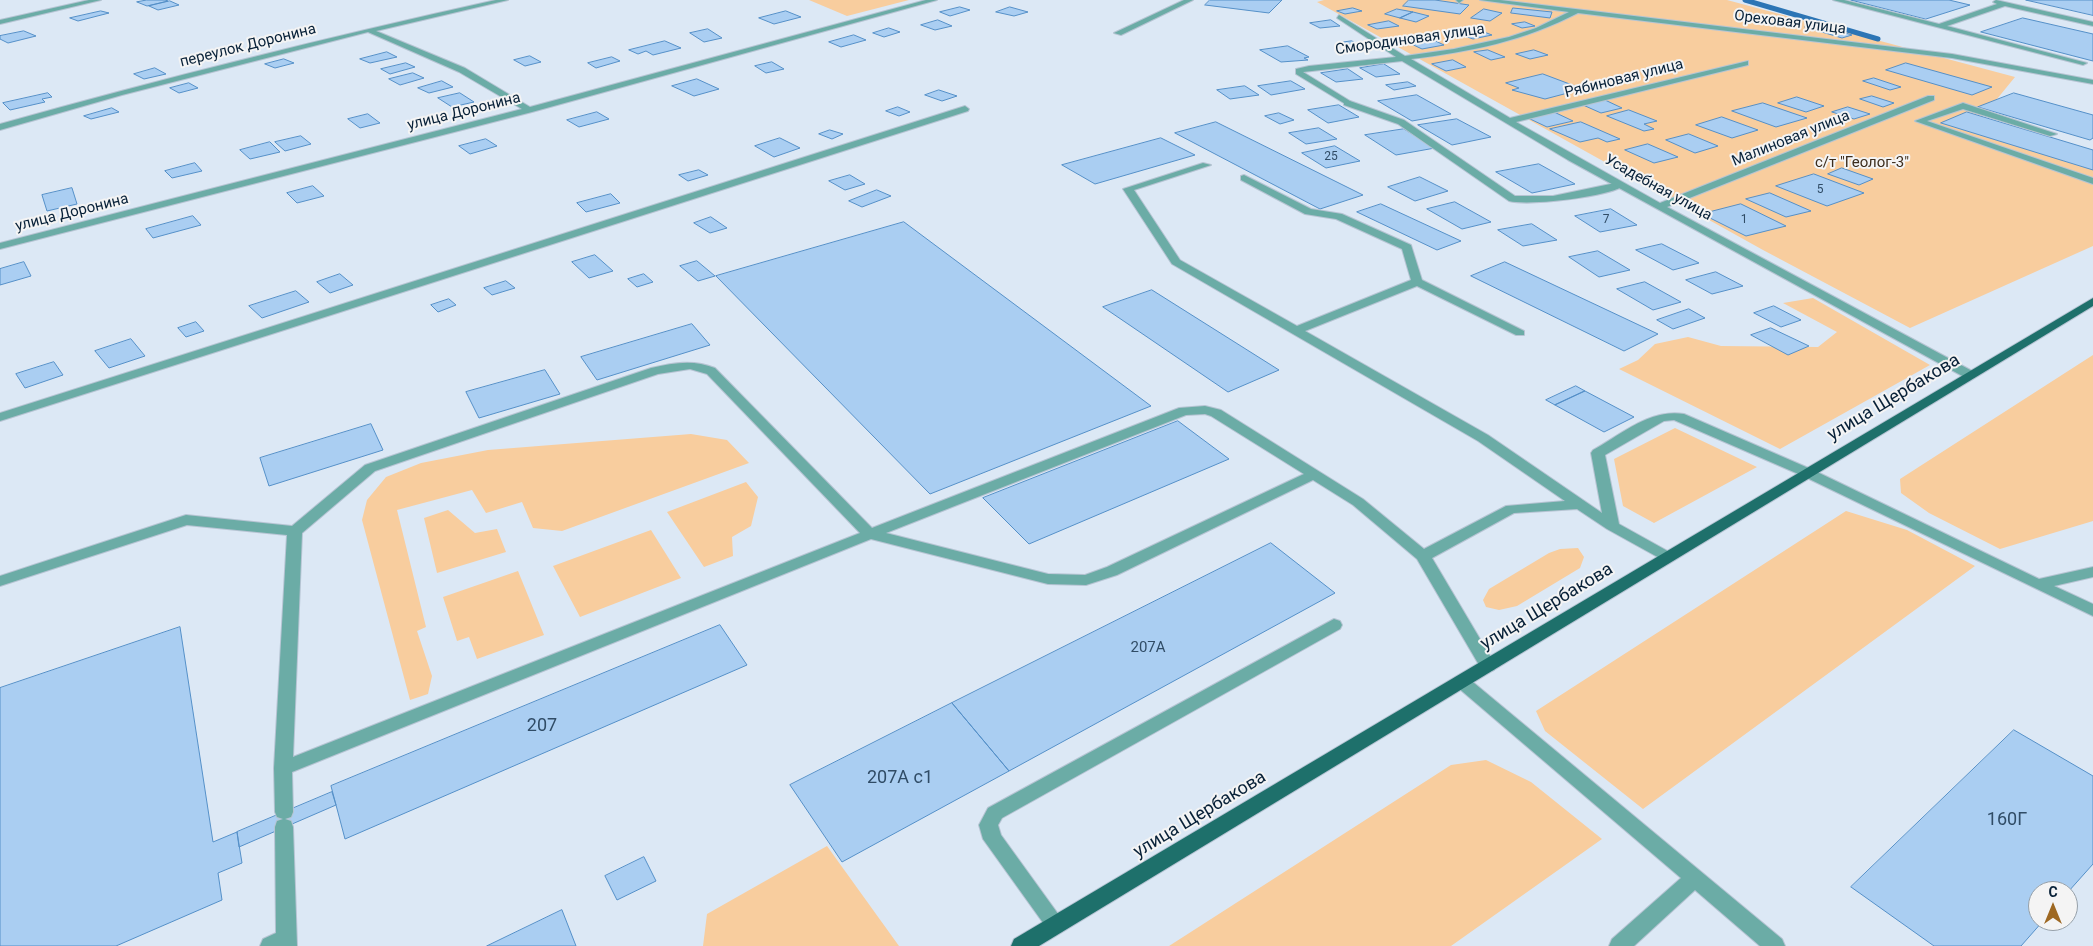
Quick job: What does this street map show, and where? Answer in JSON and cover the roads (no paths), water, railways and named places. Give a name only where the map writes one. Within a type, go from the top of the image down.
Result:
[{"type":"main road","name":"улица Щербакова","points":[[1021,946],[2093,301]]},
{"type":"street","points":[[0,22],[98,0]]},
{"type":"street","name":"переулок Доронина","points":[[0,127],[118,93],[369,30],[505,0]]},
{"type":"street","name":"улица Доронина","points":[[0,246],[529,110],[934,0]]},
{"type":"street","points":[[1118,33],[1190,0]]},
{"type":"street","name":"Ореховая улица","points":[[1483,0],[1952,56],[2093,82]]},
{"type":"street","points":[[1836,0],[2083,63]]},
{"type":"street","points":[[1988,0],[2093,24]]},
{"type":"street","points":[[1939,26],[2004,4]]},
{"type":"street","name":"Смородиновая улица","points":[[1578,11],[1541,29],[1499,42],[1402,58],[1309,68],[1299,71],[1300,74],[1348,103],[1401,122],[1512,199],[1524,201],[1550,199],[1620,185]]},
{"type":"street","name":"Усадебная улица","points":[[1339,17],[1402,58],[1620,185],[1970,375]]},
{"type":"street","points":[[369,30],[462,70],[529,110]]},
{"type":"street","name":"Рябиновая улица","points":[[1510,121],[1745,63]]},
{"type":"street","name":"Малиновая улица","points":[[1661,206],[1931,98]]},
{"type":"street","points":[[2052,134],[1963,106],[1919,122],[2093,181]]},
{"type":"street","points":[[0,417],[965,109]]},
{"type":"street","points":[[1206,165],[1128,189],[1176,262],[1483,438],[1612,526],[1668,557]]},
{"type":"street","points":[[1244,178],[1309,212],[1338,216],[1407,247],[1417,282],[1520,333]]},
{"type":"street","points":[[1296,331],[1417,282]]},
{"type":"street","points":[[0,581],[186,520],[295,531],[370,468],[655,371],[679,366],[699,365],[711,371],[870,534],[1048,579],[1086,580],[1112,571],[1315,474]]},
{"type":"street","points":[[283,768],[870,534],[1184,411],[1194,409],[1216,413],[1315,474],[1358,502],[1423,556],[1488,666]]},
{"type":"street","points":[[1612,526],[1598,453],[1661,417],[1674,416],[1684,418],[1808,473],[2093,611]]},
{"type":"street","points":[[1423,556],[1511,508],[1579,504]]},
{"type":"street","points":[[281,943],[284,820],[283,768],[295,531]]},
{"type":"street","points":[[2038,584],[2093,572]]},
{"type":"street","points":[[1056,925],[993,839],[988,825],[995,813],[1334,625]]},
{"type":"street","points":[[1462,682],[1776,946]]},
{"type":"street","points":[[1619,946],[1695,878]]},
{"type":"waterway","points":[[1745,0],[1878,39]]},
{"type":"park label","name":"с/т \"Геолог-3\"","points":[[1862,163]]}]
